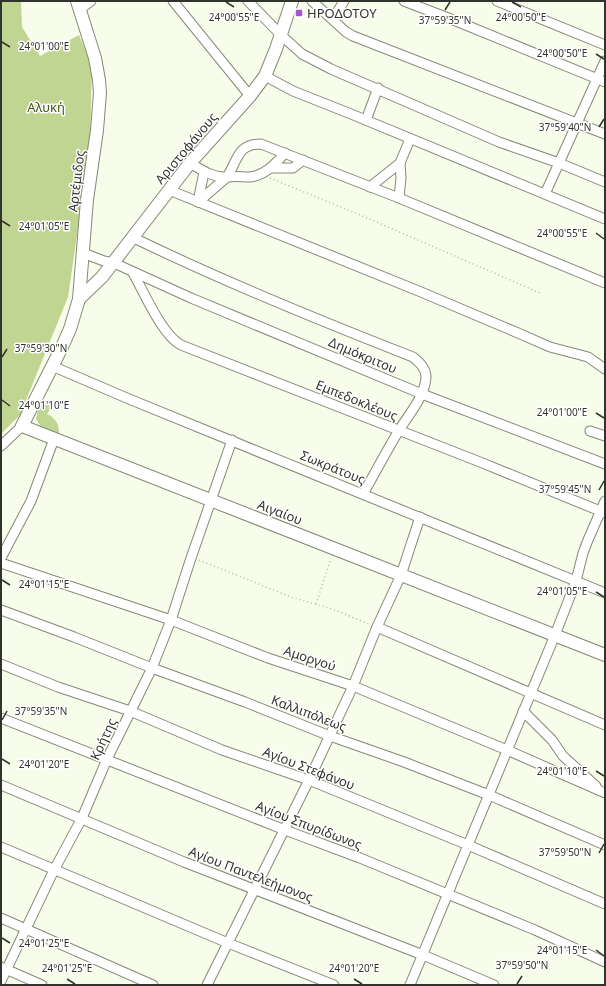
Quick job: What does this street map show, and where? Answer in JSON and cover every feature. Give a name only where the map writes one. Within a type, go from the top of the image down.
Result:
[{"type":"main road","name":"Αριστοφάνους","points":[[79,299],[94,286],[114,263],[190,163],[250,96],[264,76],[276,49],[292,1]]},
{"type":"main road","name":"Αρτέμιδος","points":[[22,426],[70,329],[79,299],[87,200],[97,130],[100,93],[95,58],[78,5]]},
{"type":"main road","name":"Αιγαίου","points":[[22,426],[555,635]]},
{"type":"main road","points":[[555,635],[605,655]]},
{"type":"street","points":[[78,5],[91,1]]},
{"type":"street","points":[[173,1],[250,96]]},
{"type":"street","points":[[248,1],[302,54],[331,69],[378,88],[499,142],[559,163],[605,182]]},
{"type":"street","points":[[312,1],[346,32],[353,36],[605,134]]},
{"type":"street","points":[[333,19],[344,1]]},
{"type":"street","points":[[404,1],[601,80]]},
{"type":"street","points":[[497,1],[605,45]]},
{"type":"street","points":[[544,194],[577,123],[601,80],[605,61]]},
{"type":"street","points":[[264,76],[293,91],[605,219]]},
{"type":"street","points":[[366,120],[378,88]]},
{"type":"street","points":[[399,198],[401,178],[400,163],[410,139]]},
{"type":"street","points":[[198,202],[227,177],[243,148],[252,144],[261,144],[399,198],[605,283]]},
{"type":"street","points":[[190,163],[204,172],[220,178],[256,176],[271,168],[285,153]]},
{"type":"street","points":[[271,168],[294,168],[303,160]]},
{"type":"street","points":[[370,187],[400,163]]},
{"type":"street","points":[[198,202],[204,172]]},
{"type":"street","points":[[169,190],[413,289],[550,347],[588,357],[605,369]]},
{"type":"street","points":[[132,238],[177,260],[294,310],[413,357],[419,362],[424,369],[426,377],[422,394],[399,431],[364,494]]},
{"type":"street","name":"Δημόκριτου","points":[[83,253],[114,263],[133,273],[191,298],[422,394],[605,464]]},
{"type":"street","name":"Εμπεδοκλέους","points":[[133,273],[156,315],[168,334],[177,343],[603,512]]},
{"type":"street","name":"Σωκράτους","points":[[52,366],[605,592]]},
{"type":"street","points":[[1,446],[22,426]]},
{"type":"street","points":[[590,431],[605,436]]},
{"type":"street","points":[[1,558],[30,501],[54,439]]},
{"type":"street","name":"Κρήτης","points":[[1,981],[4,968],[26,929],[54,870],[82,818],[107,759],[152,668],[171,620],[191,557],[232,440]]},
{"type":"street","points":[[410,985],[555,635],[576,581],[583,553],[603,512],[605,501]]},
{"type":"street","points":[[207,985],[285,830],[353,686],[377,627],[401,575],[420,517]]},
{"type":"street","name":"Αμοργού","points":[[1,563],[171,620],[268,658],[353,686],[605,792]]},
{"type":"street","name":"Καλλιπόλεως","points":[[1,610],[489,795],[605,845]]},
{"type":"street","points":[[377,627],[531,694],[605,724]]},
{"type":"street","name":"Αγίου Στεφάνου","points":[[1,664],[58,687],[130,711],[222,750],[309,780],[468,845],[605,904]]},
{"type":"street","points":[[524,711],[552,740],[563,756],[590,782],[605,792]]},
{"type":"street","name":"Αγίου Σπυρίδωνος","points":[[1,718],[360,858],[535,930],[605,962]]},
{"type":"street","name":"Αγίου Παντελεήμονος","points":[[1,785],[184,862],[423,955],[494,985]]},
{"type":"street","points":[[1,847],[228,943],[334,985]]},
{"type":"street","points":[[1,918],[153,985]]},
{"type":"street","points":[[4,968],[42,985]]},
{"type":"path","points":[[256,176],[268,178],[293,187],[540,293]]},
{"type":"path","points":[[316,604],[334,549]]},
{"type":"path","points":[[191,557],[291,597],[316,604],[377,627]]},
{"type":"green space","name":"Αλυκή","points":[[1,1],[21,1],[22,27],[40,56],[79,35],[92,66],[90,146],[68,297],[20,415],[1,434]]},
{"type":"green space","points":[[46,400],[51,406],[47,414],[53,417],[56,422],[59,434],[41,427],[36,419],[38,409],[43,401]]},
{"type":"place","name":"ΗΡΟΔΟΤΟΥ","points":[[299,13]]}]
